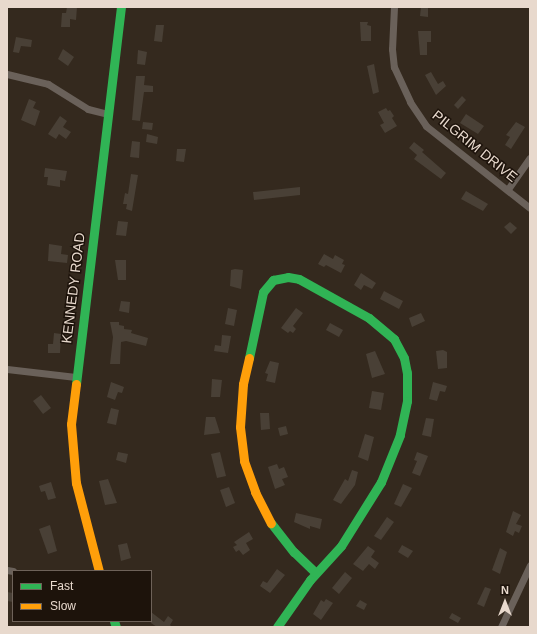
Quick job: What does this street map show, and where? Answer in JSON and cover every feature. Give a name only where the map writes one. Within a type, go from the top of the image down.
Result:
[{"type":"street","name":"KENNEDY ROAD","points":[[99,570],[73,466],[71,424],[121,7]]},
{"type":"street","name":"PILGRIM DRIVE","points":[[394,7],[392,49],[394,67],[410,102],[426,126],[508,189],[530,208]]},
{"type":"street","points":[[7,74],[48,84],[88,109],[108,114]]},
{"type":"street","points":[[508,189],[530,158]]},
{"type":"street","points":[[277,627],[316,572],[340,546],[365,511],[381,482],[406,416],[407,373],[400,348],[384,329],[300,279],[288,276],[273,280],[263,292],[243,384],[240,427],[244,461],[255,492],[271,523],[294,552],[316,572]]},
{"type":"street","points":[[7,369],[76,377]]},
{"type":"street","points":[[501,627],[530,565]]},
{"type":"building","points":[[67,7],[77,7],[76,20],[70,19],[70,27],[61,27],[62,13],[66,13]]},
{"type":"building","points":[[421,7],[428,7],[428,17],[420,16]]},
{"type":"building","points":[[360,22],[368,22],[367,25],[371,26],[371,41],[361,41]]},
{"type":"building","points":[[156,25],[164,25],[162,42],[154,41]]},
{"type":"building","points":[[418,31],[431,31],[431,42],[427,42],[427,55],[420,55]]},
{"type":"building","points":[[16,37],[32,40],[31,47],[21,46],[19,53],[13,52]]},
{"type":"building","points":[[63,49],[74,57],[68,66],[58,59]]},
{"type":"building","points":[[138,50],[147,52],[145,65],[137,64]]},
{"type":"building","points":[[374,64],[379,92],[373,94],[367,66]]},
{"type":"building","points":[[431,72],[438,84],[443,81],[446,86],[436,95],[425,75]]},
{"type":"building","points":[[136,76],[145,76],[144,85],[153,86],[153,92],[144,92],[140,121],[132,120]]},
{"type":"building","points":[[462,96],[466,100],[458,109],[454,105]]},
{"type":"building","points":[[29,99],[36,102],[33,108],[40,111],[35,126],[21,120]]},
{"type":"building","points":[[386,108],[388,111],[390,110],[394,116],[392,118],[397,126],[385,133],[380,125],[384,123],[378,112]]},
{"type":"building","points":[[466,114],[484,126],[478,134],[460,123]]},
{"type":"building","points":[[60,116],[67,121],[63,127],[71,132],[66,139],[59,134],[56,139],[48,134]]},
{"type":"building","points":[[143,122],[153,123],[152,130],[142,129]]},
{"type":"building","points":[[516,122],[525,127],[511,149],[505,145],[510,137],[506,135]]},
{"type":"building","points":[[147,134],[158,137],[157,144],[146,142]]},
{"type":"building","points":[[132,141],[140,142],[139,158],[130,157]]},
{"type":"building","points":[[414,142],[424,150],[422,152],[446,173],[441,179],[414,159],[417,155],[409,148]]},
{"type":"building","points":[[177,149],[186,149],[184,162],[176,161]]},
{"type":"building","points":[[45,168],[67,171],[65,181],[60,180],[60,187],[47,185],[48,177],[44,177]]},
{"type":"building","points":[[131,174],[138,175],[132,211],[126,209],[127,204],[123,204],[125,193],[128,194]]},
{"type":"building","points":[[300,187],[300,195],[254,200],[253,192]]},
{"type":"building","points":[[466,191],[488,204],[483,211],[461,199]]},
{"type":"building","points":[[118,221],[128,222],[126,236],[116,235]]},
{"type":"building","points":[[510,222],[517,228],[511,234],[504,227]]},
{"type":"building","points":[[49,244],[62,246],[61,254],[68,255],[67,263],[48,261]]},
{"type":"building","points":[[324,254],[333,259],[335,255],[344,260],[342,264],[345,265],[341,273],[326,265],[324,267],[318,264]]},
{"type":"building","points":[[115,260],[126,260],[126,280],[118,280]]},
{"type":"building","points":[[231,270],[243,270],[241,289],[230,286]]},
{"type":"building","points":[[361,273],[376,283],[372,289],[364,285],[361,290],[354,285]]},
{"type":"building","points":[[384,291],[403,301],[399,309],[380,299]]},
{"type":"building","points":[[121,301],[130,302],[129,313],[119,311]]},
{"type":"building","points":[[228,308],[237,310],[234,326],[225,324]]},
{"type":"building","points":[[296,308],[303,313],[293,326],[296,329],[293,333],[290,331],[288,333],[281,328]]},
{"type":"building","points":[[421,313],[425,321],[412,327],[409,318]]},
{"type":"building","points":[[110,322],[119,322],[119,325],[124,326],[124,329],[132,330],[131,333],[148,338],[146,346],[126,341],[121,342],[120,364],[110,364],[113,337]]},
{"type":"building","points":[[330,323],[343,330],[339,337],[326,330]]},
{"type":"building","points":[[54,333],[61,334],[60,353],[48,353],[48,344],[53,344]]},
{"type":"building","points":[[222,335],[231,336],[228,353],[214,351],[215,345],[221,346]]},
{"type":"building","points":[[443,350],[447,352],[447,368],[438,369],[436,351]]},
{"type":"building","points":[[375,351],[385,374],[372,378],[366,354]]},
{"type":"building","points":[[270,361],[279,363],[275,383],[266,381],[268,374],[265,373]]},
{"type":"building","points":[[212,379],[222,380],[220,397],[211,397]]},
{"type":"building","points":[[111,382],[124,387],[122,393],[118,392],[115,400],[107,397]]},
{"type":"building","points":[[433,382],[447,386],[445,392],[440,391],[437,401],[429,399]]},
{"type":"building","points":[[372,391],[384,393],[381,410],[369,408]]},
{"type":"building","points":[[41,395],[51,408],[43,414],[33,401]]},
{"type":"building","points":[[111,408],[119,410],[116,425],[107,423]]},
{"type":"building","points":[[260,413],[269,413],[270,429],[261,430]]},
{"type":"building","points":[[206,417],[215,417],[220,433],[204,435]]},
{"type":"building","points":[[426,418],[434,419],[431,437],[422,435]]},
{"type":"building","points":[[286,426],[288,434],[280,436],[278,428]]},
{"type":"building","points":[[365,434],[374,437],[368,461],[358,457]]},
{"type":"building","points":[[118,452],[128,454],[126,463],[116,460]]},
{"type":"building","points":[[220,452],[226,476],[217,478],[211,454]]},
{"type":"building","points":[[417,452],[428,456],[420,476],[412,473],[417,461],[414,460]]},
{"type":"building","points":[[277,464],[279,469],[284,467],[288,477],[282,479],[285,485],[275,489],[268,467]]},
{"type":"building","points":[[352,470],[358,472],[355,485],[341,504],[333,500],[345,479],[348,481]]},
{"type":"building","points":[[108,479],[117,503],[105,505],[99,481]]},
{"type":"building","points":[[51,482],[56,498],[48,500],[45,491],[41,492],[39,486]]},
{"type":"building","points":[[403,484],[412,488],[401,507],[394,504]]},
{"type":"building","points":[[229,487],[235,503],[226,507],[220,490]]},
{"type":"building","points":[[513,511],[521,515],[516,524],[522,526],[519,533],[515,531],[513,536],[506,532]]},
{"type":"building","points":[[296,513],[322,519],[320,529],[310,526],[310,529],[294,522]]},
{"type":"building","points":[[387,517],[394,522],[381,540],[374,536]]},
{"type":"building","points":[[50,525],[57,551],[48,554],[39,529]]},
{"type":"building","points":[[249,532],[253,539],[246,543],[250,550],[243,555],[239,550],[236,552],[233,547],[237,545],[234,542]]},
{"type":"building","points":[[127,543],[131,558],[121,561],[118,545]]},
{"type":"building","points":[[402,545],[413,551],[408,558],[398,552]]},
{"type":"building","points":[[368,546],[375,551],[371,557],[379,563],[375,569],[369,564],[363,571],[353,564]]},
{"type":"building","points":[[500,548],[507,552],[500,574],[492,570]]},
{"type":"building","points":[[277,569],[285,575],[270,593],[260,586],[263,581],[267,583]]},
{"type":"building","points":[[345,572],[352,578],[339,594],[332,588]]},
{"type":"building","points":[[485,587],[491,589],[484,607],[477,604]]},
{"type":"building","points":[[7,592],[12,593],[12,602],[7,601]]},
{"type":"building","points":[[326,599],[333,603],[321,620],[313,614],[321,600],[324,602]]},
{"type":"building","points":[[360,600],[367,604],[364,610],[356,606]]},
{"type":"building","points":[[152,613],[164,622],[168,616],[173,620],[170,625],[172,627],[157,627],[151,623]]},
{"type":"building","points":[[452,613],[461,618],[458,623],[449,618]]},
{"type":"traffic: fast","points":[[76,384],[121,7]]},
{"type":"traffic: fast","points":[[249,358],[263,292],[273,280],[288,277],[299,279],[369,318],[394,339],[404,358],[407,373],[407,401],[400,435],[381,482],[341,546],[310,580],[277,627]]},
{"type":"traffic: fast","points":[[271,523],[294,552],[316,573]]},
{"type":"traffic: fast","points":[[114,622],[116,627]]},
{"type":"traffic: slow","points":[[249,358],[243,384],[240,427],[244,461],[255,492],[271,523]]},
{"type":"traffic: slow","points":[[76,384],[71,424],[76,483],[99,570]]}]
